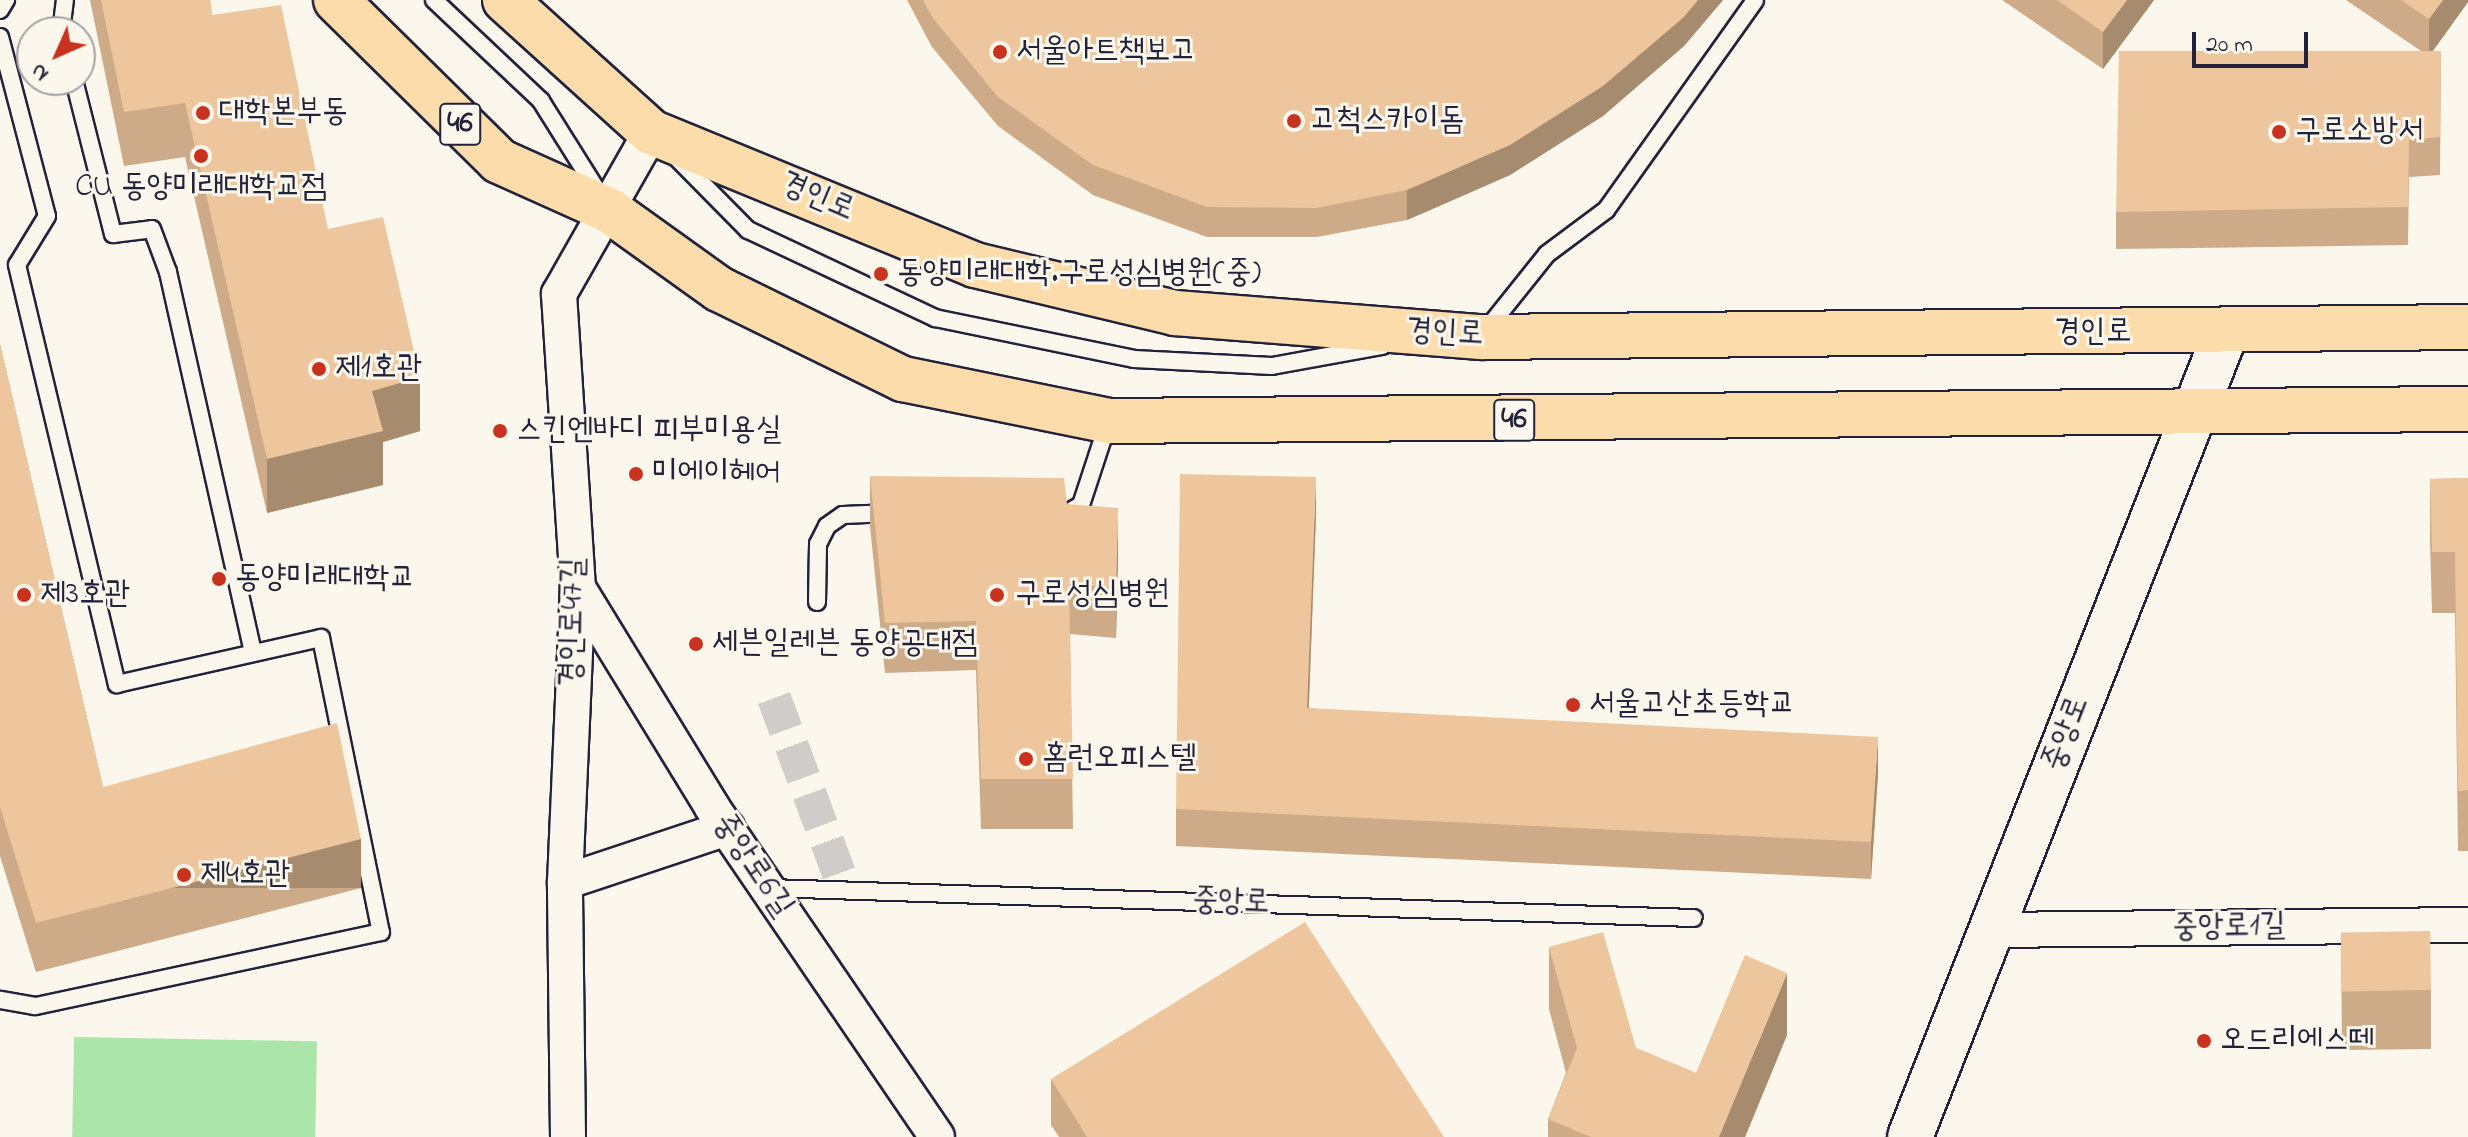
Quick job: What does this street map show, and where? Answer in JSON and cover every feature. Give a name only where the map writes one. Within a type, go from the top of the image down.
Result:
[{"type":"main road","name":"46","points":[[336,0],[499,161],[610,211],[719,289],[903,379],[1109,421],[2468,409]]},
{"type":"main road","name":"경인로","points":[[505,0],[651,132],[975,265],[1175,313],[1460,336],[2226,332],[2468,327]]},
{"type":"main road","name":"중앙로","points":[[1910,1137],[2226,332]]},
{"type":"street","name":"경인로47길","points":[[568,1137],[565,882],[578,588],[559,294],[610,211],[651,132]]},
{"type":"street","name":"중앙로6길","points":[[578,588],[727,828],[937,1137]]},
{"type":"street","points":[[565,882],[727,828]]},
{"type":"street","name":"중앙로1길","points":[[1991,930],[2468,925]]},
{"type":"lane","points":[[0,10],[6,0]]},
{"type":"lane","points":[[434,0],[541,101],[610,211]]},
{"type":"lane","points":[[651,132],[748,230],[935,318],[1134,359],[1272,366],[1460,336],[1547,254],[1606,210],[1755,0]]},
{"type":"lane","points":[[0,37],[47,216],[17,265],[117,684],[321,638],[381,932],[35,1006],[0,1000]]},
{"type":"lane","points":[[78,96],[113,234],[152,229],[168,272],[253,653]]},
{"type":"lane","points":[[1048,515],[1064,516],[1081,505],[1109,421]]},
{"type":"lane","points":[[817,602],[818,544],[827,526],[843,515],[912,513]]},
{"type":"lane","name":"중앙로","points":[[768,888],[1694,918]]},
{"type":"green space","points":[[74,1037],[317,1041],[315,1137],[72,1137]]},
{"type":"building","points":[[101,0],[210,0],[212,15],[281,5],[328,229],[383,217],[420,377],[372,391],[383,431],[267,459],[185,103],[124,112]]},
{"type":"building","name":"고척스카이돔","points":[[923,0],[1698,0],[1684,17],[1603,86],[1510,145],[1407,190],[1317,208],[1207,207],[1093,165],[998,97],[932,17]]},
{"type":"building","points":[[2057,0],[2127,0],[2103,32]]},
{"type":"building","points":[[2401,0],[2443,0],[2429,19]]},
{"type":"building","name":"구로소방서","points":[[2119,51],[2441,51],[2440,137],[2409,140],[2408,207],[2116,212]]},
{"type":"building","points":[[0,344],[103,787],[337,723],[361,839],[36,923],[0,807]]},
{"type":"building","points":[[1180,474],[1316,477],[1307,708],[1878,737],[1871,842],[1176,809]]},
{"type":"building","points":[[870,476],[1064,478],[1067,504],[1118,508],[1116,588],[1069,584],[1073,779],[981,779],[976,621],[885,623]]},
{"type":"building","points":[[2468,478],[2468,790],[2458,791],[2455,552],[2432,552],[2430,479]]},
{"type":"building","points":[[1305,922],[1444,1137],[1087,1137],[1051,1079]]},
{"type":"building","points":[[2430,931],[2431,990],[2342,992],[2341,933]]},
{"type":"building","points":[[1603,932],[1636,1048],[1696,1073],[1745,955],[1787,973],[1719,1137],[1591,1137],[1548,1119],[1577,1048],[1549,947]]},
{"type":"tunnel","points":[[774,698],[845,890]]},
{"type":"place","name":"서울아트책보고","points":[[1000,52]]},
{"type":"place","name":"대학본부동","points":[[203,113]]},
{"type":"place","name":"고척스카이돔","points":[[1294,121]]},
{"type":"place","name":"구로소방서","points":[[2279,132]]},
{"type":"place","name":"CU 동양미래대학교점","points":[[201,156]]},
{"type":"place","name":"동양미래대학.구로성심병원(중)","points":[[881,274]]},
{"type":"place","name":"제1호관","points":[[319,369]]},
{"type":"place","name":"스킨엔바디 피부미용실","points":[[500,431]]},
{"type":"place","name":"미에이헤어","points":[[636,474]]},
{"type":"place","name":"동양미래대학교","points":[[219,579]]},
{"type":"place","name":"제3호관","points":[[24,595]]},
{"type":"place","name":"구로성심병원","points":[[997,595]]},
{"type":"place","name":"세븐일레븐 동양공대점","points":[[696,644]]},
{"type":"place","name":"서울고산초등학교","points":[[1573,705]]},
{"type":"place","name":"홈런오피스텔","points":[[1026,759]]},
{"type":"place","name":"제4호관","points":[[184,875]]},
{"type":"place","name":"오드리에스떼","points":[[2204,1041]]}]
